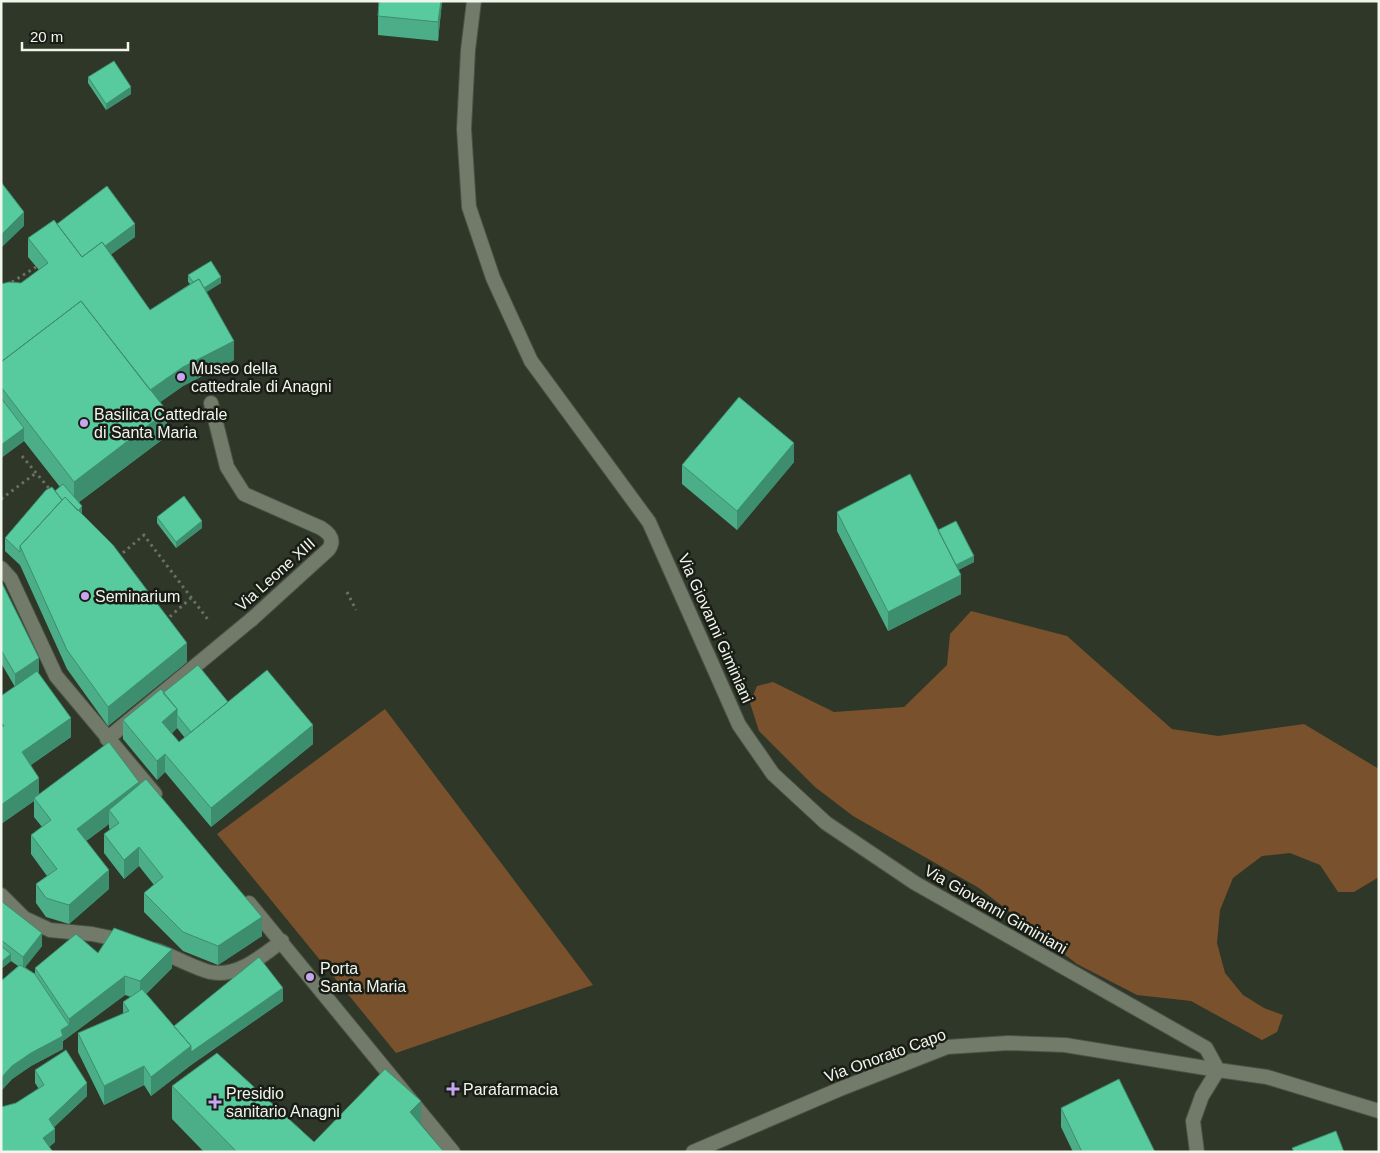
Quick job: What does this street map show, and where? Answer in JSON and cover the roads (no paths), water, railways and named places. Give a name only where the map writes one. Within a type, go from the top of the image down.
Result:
[{"type":"street","name":"Via Giovanni Giminiani","points":[[474,1],[466,80],[465,151],[469,207],[493,278],[531,361],[649,522],[739,725],[773,774],[826,823],[915,883],[1206,1048],[1218,1070]]},
{"type":"street","name":"Via Leone XIII","points":[[108,739],[252,619],[329,549],[332,544],[332,538],[328,532],[321,528],[244,494],[227,467],[211,403]]},
{"type":"street","points":[[1,568],[11,579],[56,676],[166,806]]},
{"type":"street","points":[[1,895],[24,918],[50,930],[92,934],[141,945],[177,957],[210,972],[231,971],[255,961],[282,941]]},
{"type":"street","points":[[243,896],[454,1152]]},
{"type":"street","name":"Via Onorato Capo","points":[[693,1152],[840,1089],[947,1047],[1008,1043],[1065,1045],[1267,1077],[1379,1111]]},
{"type":"street","points":[[1197,1152],[1193,1121],[1202,1096],[1218,1070]]},
{"type":"place","name":"Museo della cattedrale di Anagni","points":[[181,377]]},
{"type":"place","name":"Basilica Cattedrale di Santa Maria","points":[[84,423]]},
{"type":"place","name":"Seminarium","points":[[85,596]]},
{"type":"place","name":"Porta Santa Maria","points":[[310,977]]},
{"type":"place","name":"Parafarmacia","points":[[453,1089]]},
{"type":"place","name":"Presidio sanitario Anagni","points":[[215,1102]]}]
